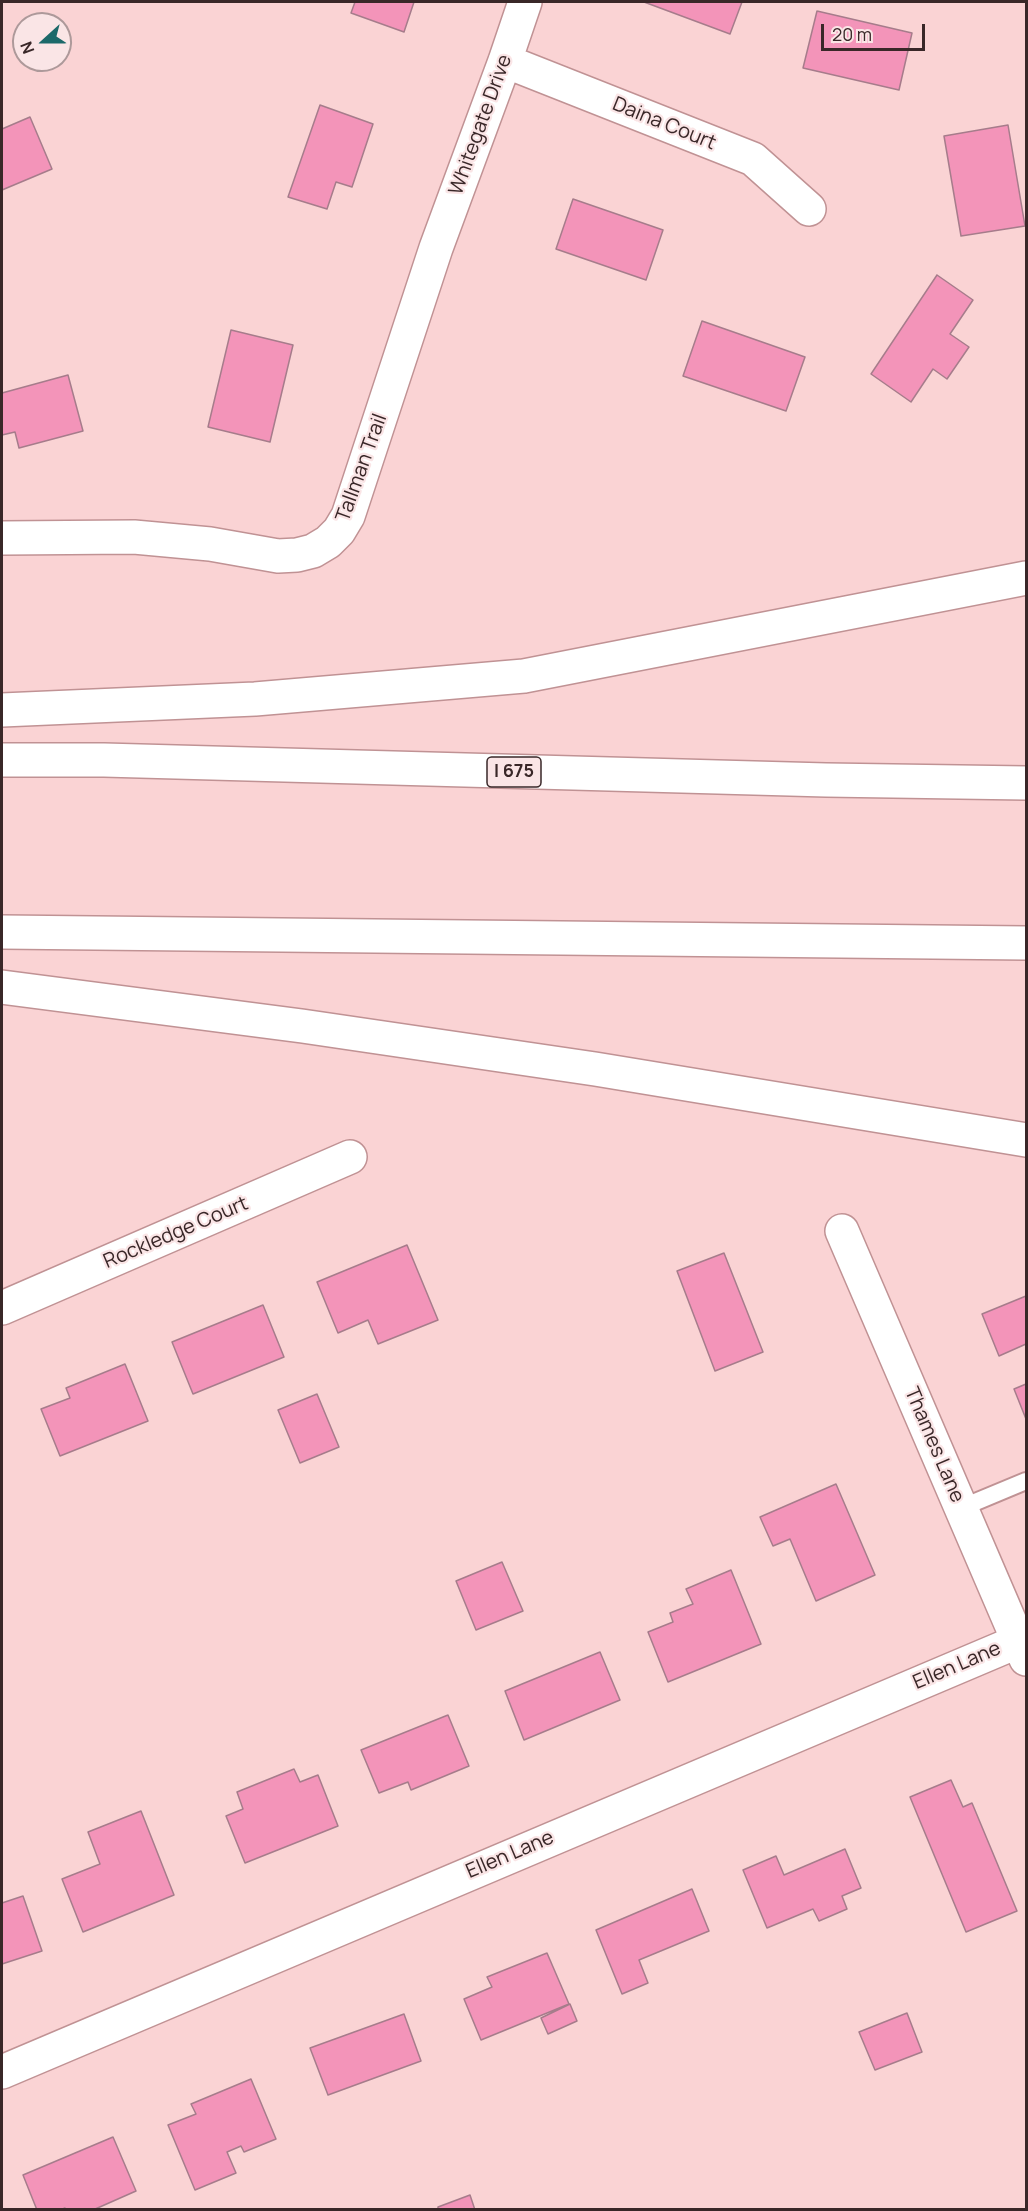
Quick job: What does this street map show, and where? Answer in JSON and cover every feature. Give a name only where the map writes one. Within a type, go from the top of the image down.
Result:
[{"type":"main road","name":"Whitegate Drive","points":[[436,248],[525,2]]},
{"type":"main road","name":"Daina Court","points":[[505,61],[753,159],[808,209]]},
{"type":"main road","name":"Tallman Trail","points":[[2,538],[134,537],[210,544],[278,556],[297,555],[328,542],[339,531],[348,516],[436,248]]},
{"type":"main road","points":[[2,710],[255,699],[524,676],[1026,578]]},
{"type":"main road","name":"I 675","points":[[2,760],[104,760],[826,780],[1026,783]]},
{"type":"main road","points":[[2,932],[1026,943]]},
{"type":"main road","points":[[2,987],[302,1026],[595,1069],[1026,1140]]},
{"type":"main road","name":"Rockledge Court","points":[[2,1308],[350,1157]]},
{"type":"main road","name":"Thames Lane","points":[[842,1232],[1023,1650]]},
{"type":"main road","name":"Ellen Lane","points":[[2,2072],[1023,1650]]},
{"type":"lane","points":[[961,1508],[1026,1481]]},
{"type":"building","points":[[355,2],[414,2],[404,32],[351,13]]},
{"type":"building","points":[[644,2],[742,2],[730,34]]},
{"type":"building","points":[[817,11],[912,33],[899,90],[803,68]]},
{"type":"building","points":[[320,105],[373,124],[352,187],[336,182],[327,209],[288,197]]},
{"type":"building","points":[[30,117],[52,169],[2,190],[2,129]]},
{"type":"building","points":[[1008,125],[1025,226],[961,236],[944,136]]},
{"type":"building","points":[[573,199],[663,230],[646,280],[556,249]]},
{"type":"building","points":[[937,275],[973,300],[950,334],[969,347],[947,379],[933,369],[911,402],[871,374]]},
{"type":"building","points":[[702,321],[805,357],[786,411],[683,376]]},
{"type":"building","points":[[231,330],[293,345],[270,442],[208,427]]},
{"type":"building","points":[[68,375],[83,431],[19,448],[15,432],[2,435],[2,393]]},
{"type":"building","points":[[407,1245],[438,1320],[378,1344],[368,1320],[338,1333],[317,1282]]},
{"type":"building","points":[[724,1253],[763,1352],[715,1371],[677,1271]]},
{"type":"building","points":[[1026,1296],[1026,1344],[999,1356],[982,1314]]},
{"type":"building","points":[[263,1305],[284,1357],[193,1394],[172,1342]]},
{"type":"building","points":[[125,1364],[148,1421],[60,1456],[41,1409],[70,1398],[66,1388]]},
{"type":"building","points":[[1026,1384],[1026,1419],[1014,1389]]},
{"type":"building","points":[[317,1394],[339,1447],[300,1463],[278,1410]]},
{"type":"building","points":[[836,1484],[875,1575],[816,1601],[790,1539],[773,1546],[760,1517]]},
{"type":"building","points":[[502,1562],[523,1611],[476,1630],[456,1581]]},
{"type":"building","points":[[731,1570],[761,1644],[668,1682],[648,1632],[673,1622],[670,1613],[693,1604],[686,1589]]},
{"type":"building","points":[[600,1652],[620,1700],[524,1740],[505,1691]]},
{"type":"building","points":[[448,1715],[469,1766],[411,1790],[408,1782],[379,1793],[361,1750]]},
{"type":"building","points":[[294,1769],[300,1782],[318,1775],[338,1826],[245,1863],[226,1816],[243,1809],[237,1792]]},
{"type":"building","points":[[951,1780],[963,1807],[972,1803],[1017,1911],[966,1932],[910,1797]]},
{"type":"building","points":[[141,1811],[174,1895],[83,1932],[62,1879],[100,1864],[88,1832]]},
{"type":"building","points":[[845,1849],[861,1888],[842,1896],[847,1909],[819,1921],[813,1909],[767,1928],[743,1870],[776,1856],[784,1875]]},
{"type":"building","points":[[692,1889],[709,1931],[639,1960],[648,1983],[622,1994],[596,1930]]},
{"type":"building","points":[[23,1896],[42,1951],[2,1964],[2,1903]]},
{"type":"building","points":[[547,1953],[569,2004],[481,2040],[464,1999],[492,1987],[487,1977]]},
{"type":"building","points":[[570,2004],[577,2021],[548,2034],[541,2018]]},
{"type":"building","points":[[907,2013],[922,2052],[875,2070],[859,2032]]},
{"type":"building","points":[[404,2014],[421,2061],[328,2095],[310,2048]]},
{"type":"building","points":[[251,2079],[276,2139],[244,2152],[241,2146],[227,2152],[236,2173],[195,2190],[168,2125],[196,2114],[191,2104]]},
{"type":"building","points":[[113,2137],[136,2191],[93,2210],[66,2210],[65,2208],[37,2210],[23,2175]]},
{"type":"building","points":[[470,2195],[475,2210],[438,2210],[438,2207]]}]
